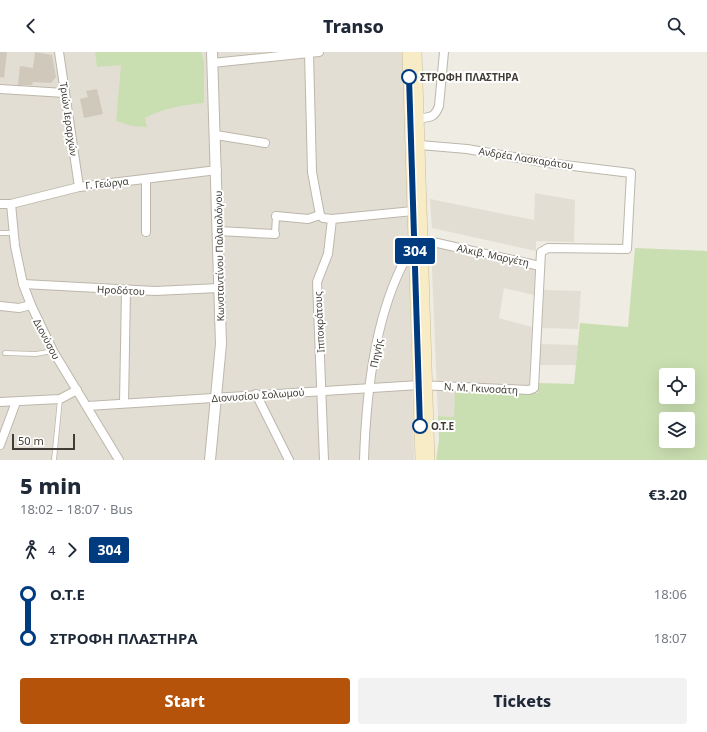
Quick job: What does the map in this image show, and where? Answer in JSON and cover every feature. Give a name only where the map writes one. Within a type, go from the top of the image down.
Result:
[{"type":"main road","points":[[408,52],[415,256],[430,460]]},
{"type":"main road","points":[[416,52],[424,240],[424,385],[421,460]]},
{"type":"street","name":"Τριών Ιεραρχών","points":[[59,52],[79,186]]},
{"type":"street","name":"Κωνσταντίνου Παλαιολόγου","points":[[210,460],[221,344],[216,135],[212,52]]},
{"type":"street","points":[[212,63],[319,52]]},
{"type":"street","points":[[419,118],[431,118],[436,114],[439,106],[444,52]]},
{"type":"street","points":[[309,53],[312,172],[320,215],[323,218],[332,219],[413,210]]},
{"type":"street","points":[[0,89],[65,93]]},
{"type":"street","points":[[216,135],[265,143]]},
{"type":"street","name":"Ανδρέα Λασκαράτου","points":[[420,145],[467,149],[548,163],[632,173],[627,249],[548,248],[541,252],[540,266]]},
{"type":"street","name":"Γ. Γεώργα","points":[[0,204],[11,204],[79,186],[216,170]]},
{"type":"street","points":[[146,179],[146,232]]},
{"type":"street","name":"Διονύσου","points":[[11,204],[15,246],[23,284],[30,305],[53,351],[76,390],[88,406],[119,460]]},
{"type":"street","points":[[218,231],[275,234],[276,216],[308,219],[320,215]]},
{"type":"street","name":"Ιπποκράτους","points":[[324,460],[317,282],[328,254],[332,219]]},
{"type":"street","name":"Αλκιβ. Μαργέτη","points":[[424,240],[540,266]]},
{"type":"street","name":"Πηγής","points":[[364,460],[369,389],[382,320],[405,260],[415,256]]},
{"type":"street","name":"Ν. Μ. Γκινοσάτη","points":[[424,385],[529,390],[534,388],[540,266]]},
{"type":"street","name":"Ηροδότου","points":[[23,284],[155,291],[219,288]]},
{"type":"street","points":[[124,403],[126,290]]},
{"type":"street","points":[[0,306],[19,308],[30,305]]},
{"type":"street","name":"Διονυσίου Σολωμού","points":[[88,406],[256,394],[424,385]]},
{"type":"street","points":[[0,402],[60,399],[76,390]]},
{"type":"street","points":[[256,394],[289,460]]},
{"type":"street","points":[[0,445],[16,402]]},
{"type":"lane","points":[[0,233],[14,233]]},
{"type":"lane","points":[[5,353],[36,354],[53,351]]},
{"type":"lane","points":[[54,460],[60,399]]},
{"type":"shaded area","points":[[0,52],[404,52],[414,460],[0,460]]},
{"type":"shaded area","points":[[535,193],[575,200],[574,242],[536,241],[536,251],[432,228],[430,199],[534,220]]},
{"type":"shaded area","points":[[431,245],[535,268],[534,295],[504,288],[499,318],[532,327],[529,385],[455,382],[455,417],[438,416]]},
{"type":"shaded area","points":[[544,290],[581,291],[578,329],[542,328]]},
{"type":"shaded area","points":[[541,344],[578,345],[576,365],[539,365]]},
{"type":"green space","points":[[95,52],[201,52],[204,62],[204,103],[159,112],[145,118],[147,127],[132,126],[116,121],[121,65],[97,67]]},
{"type":"green space","name":"Ο.Τ.Ε","points":[[635,248],[707,251],[707,460],[436,460],[439,440],[438,416],[454,417],[455,389],[538,393],[539,383],[574,384],[580,323],[628,327]]},
{"type":"building","points":[[0,52],[7,52],[4,78],[0,77]]},
{"type":"building","points":[[35,52],[52,55],[56,77],[51,83],[33,82],[32,85],[18,85],[20,66],[33,68]]},
{"type":"building","points":[[97,89],[103,114],[84,118],[80,99],[88,97],[86,91]]},
{"type":"bus line","name":"304","points":[[409,77],[420,426]]},
{"type":"place","name":"ΣΤΡΟΦΗ ΠΛΑΣΤΗΡΑ","points":[[409,77]]},
{"type":"place","name":"Ο.Τ.Ε","points":[[420,426]]}]
